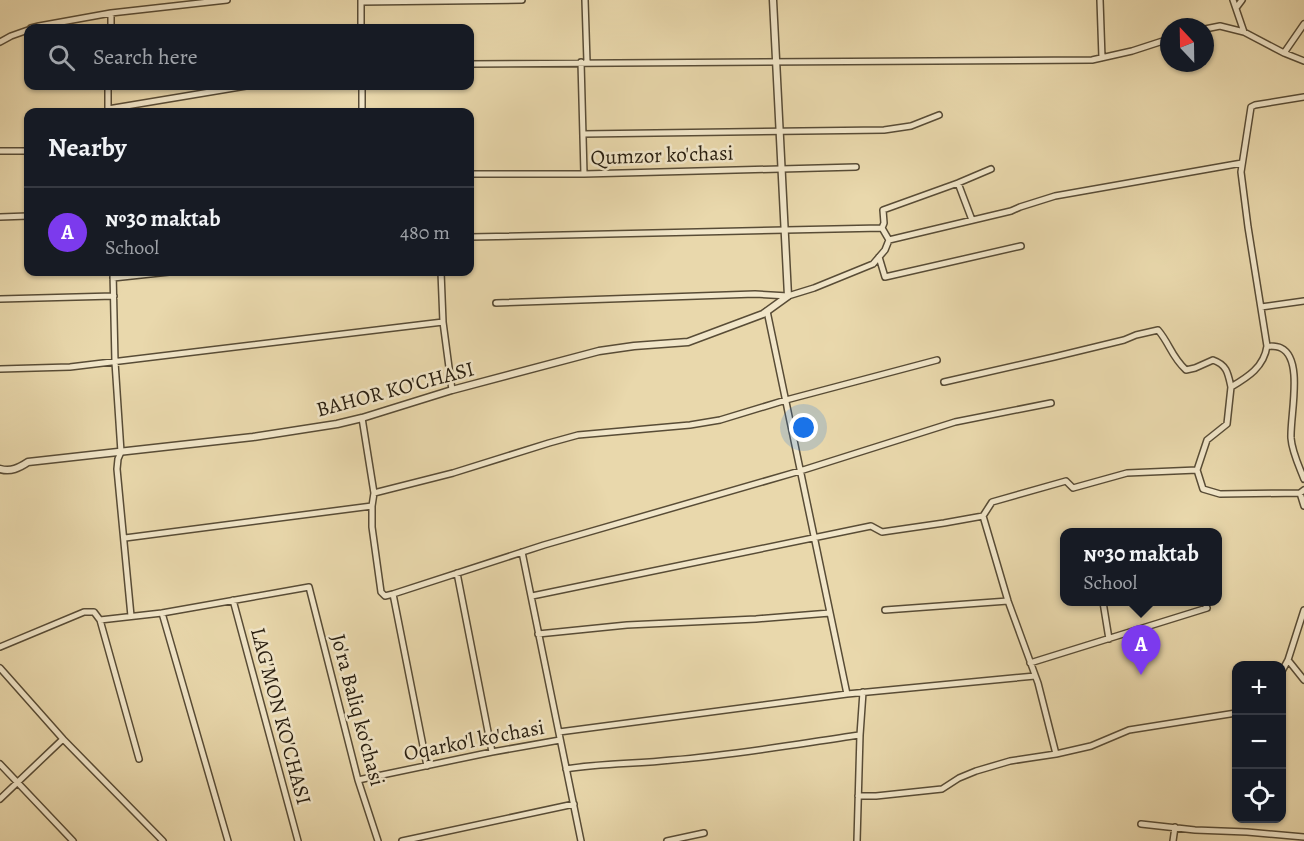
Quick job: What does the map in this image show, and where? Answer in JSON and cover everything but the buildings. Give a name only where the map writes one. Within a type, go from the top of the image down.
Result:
[{"type":"street","points":[[50,24],[111,13],[227,0]]},
{"type":"street","points":[[361,24],[361,1],[522,0]]},
{"type":"street","points":[[584,174],[585,0]]},
{"type":"street","points":[[773,0],[788,296]]},
{"type":"street","points":[[1100,0],[1102,58]]},
{"type":"street","points":[[1233,0],[1244,32]]},
{"type":"street","points":[[1236,8],[1242,0]]},
{"type":"street","points":[[111,13],[111,24]]},
{"type":"street","points":[[1284,53],[1304,24]]},
{"type":"street","points":[[1214,27],[1220,26],[1244,32],[1304,61]]},
{"type":"street","points":[[0,42],[24,31]]},
{"type":"street","points":[[474,64],[1092,60],[1160,42]]},
{"type":"street","points":[[108,90],[108,108]]},
{"type":"street","points":[[125,108],[224,90]]},
{"type":"street","points":[[362,90],[362,108]]},
{"type":"street","points":[[1231,387],[1258,368],[1267,346],[1241,172],[1251,107],[1304,97]]},
{"type":"street","points":[[583,134],[884,129],[911,126],[939,115]]},
{"type":"street","points":[[0,152],[24,151]]},
{"type":"street","points":[[889,240],[1011,211],[1055,196],[1242,163]]},
{"type":"street","name":"Qumzor ko'chasi","points":[[474,174],[584,174],[856,167]]},
{"type":"street","points":[[889,240],[882,228],[883,210],[991,169]]},
{"type":"street","points":[[958,183],[972,220]]},
{"type":"street","points":[[0,217],[24,216]]},
{"type":"street","points":[[474,237],[882,228]]},
{"type":"street","points":[[496,303],[755,294],[788,296],[873,264],[885,250],[889,240]]},
{"type":"street","points":[[879,257],[885,277],[1021,246]]},
{"type":"street","points":[[113,276],[115,362],[121,452],[117,469],[131,616]]},
{"type":"street","points":[[441,276],[443,322],[452,390]]},
{"type":"street","points":[[0,299],[114,296]]},
{"type":"street","name":"BAHOR KO'CHASI","points":[[0,469],[17,470],[28,462],[253,437],[337,424],[598,351],[688,342],[763,314],[788,296]]},
{"type":"street","points":[[1261,307],[1304,301]]},
{"type":"street","points":[[767,311],[847,694]]},
{"type":"street","points":[[0,369],[70,367],[443,322]]},
{"type":"street","points":[[944,382],[1100,346],[1158,330],[1167,340],[1177,361],[1186,369],[1195,368],[1213,360],[1221,363],[1227,369],[1231,387],[1227,424],[1207,440],[1197,470],[1203,489],[1220,494],[1302,491],[1304,506]]},
{"type":"street","points":[[1267,346],[1281,348],[1292,354],[1297,364],[1299,391],[1291,438],[1304,479]]},
{"type":"street","points":[[374,493],[453,473],[578,435],[690,425],[720,420],[937,360]]},
{"type":"street","points":[[362,418],[374,493],[372,527],[381,592],[385,596],[522,552],[800,471],[955,422],[1051,403]]},
{"type":"street","points":[[532,596],[871,526],[882,531],[983,516],[992,502],[1066,481],[1073,488],[1127,473],[1197,470]]},
{"type":"street","points":[[125,538],[372,506]]},
{"type":"street","points":[[983,516],[1008,601],[1035,676],[1056,754]]},
{"type":"street","points":[[522,552],[582,841]]},
{"type":"street","points":[[457,573],[492,752]]},
{"type":"street","name":"Jo'ra Baliq ko'chasi","points":[[233,600],[309,587],[358,780],[378,841]]},
{"type":"street","points":[[393,594],[427,766]]},
{"type":"street","points":[[100,620],[162,613],[233,600]]},
{"type":"street","name":"LAG'MON KO'CHASI","points":[[233,600],[298,841]]},
{"type":"street","points":[[885,610],[1008,601]]},
{"type":"street","points":[[1104,606],[1108,639]]},
{"type":"street","points":[[1030,663],[1207,608],[1206,606]]},
{"type":"street","points":[[1286,663],[1304,610]]},
{"type":"street","points":[[0,647],[84,612],[94,612],[100,620],[139,759]]},
{"type":"street","points":[[162,613],[228,841]]},
{"type":"street","points":[[538,634],[627,625],[830,613]]},
{"type":"street","points":[[1288,660],[1304,680]]},
{"type":"street","points":[[0,668],[63,739],[163,841]]},
{"type":"street","points":[[559,732],[863,692],[1035,676]]},
{"type":"street","points":[[857,841],[863,692]]},
{"type":"street","points":[[858,796],[942,789],[976,771],[1010,761],[1091,746],[1129,730],[1232,714]]},
{"type":"street","points":[[566,769],[672,760],[860,735]]},
{"type":"street","points":[[0,799],[63,739]]},
{"type":"street","name":"Oqarko'l ko'chasi","points":[[358,780],[560,740]]},
{"type":"street","points":[[0,764],[73,841]]},
{"type":"street","points":[[402,841],[574,804]]},
{"type":"street","points":[[1141,824],[1304,837]]},
{"type":"street","points":[[1173,841],[1175,827]]},
{"type":"street","points":[[667,841],[704,833]]},
{"type":"place","name":"№30 maktab","points":[[1141,675]]}]
